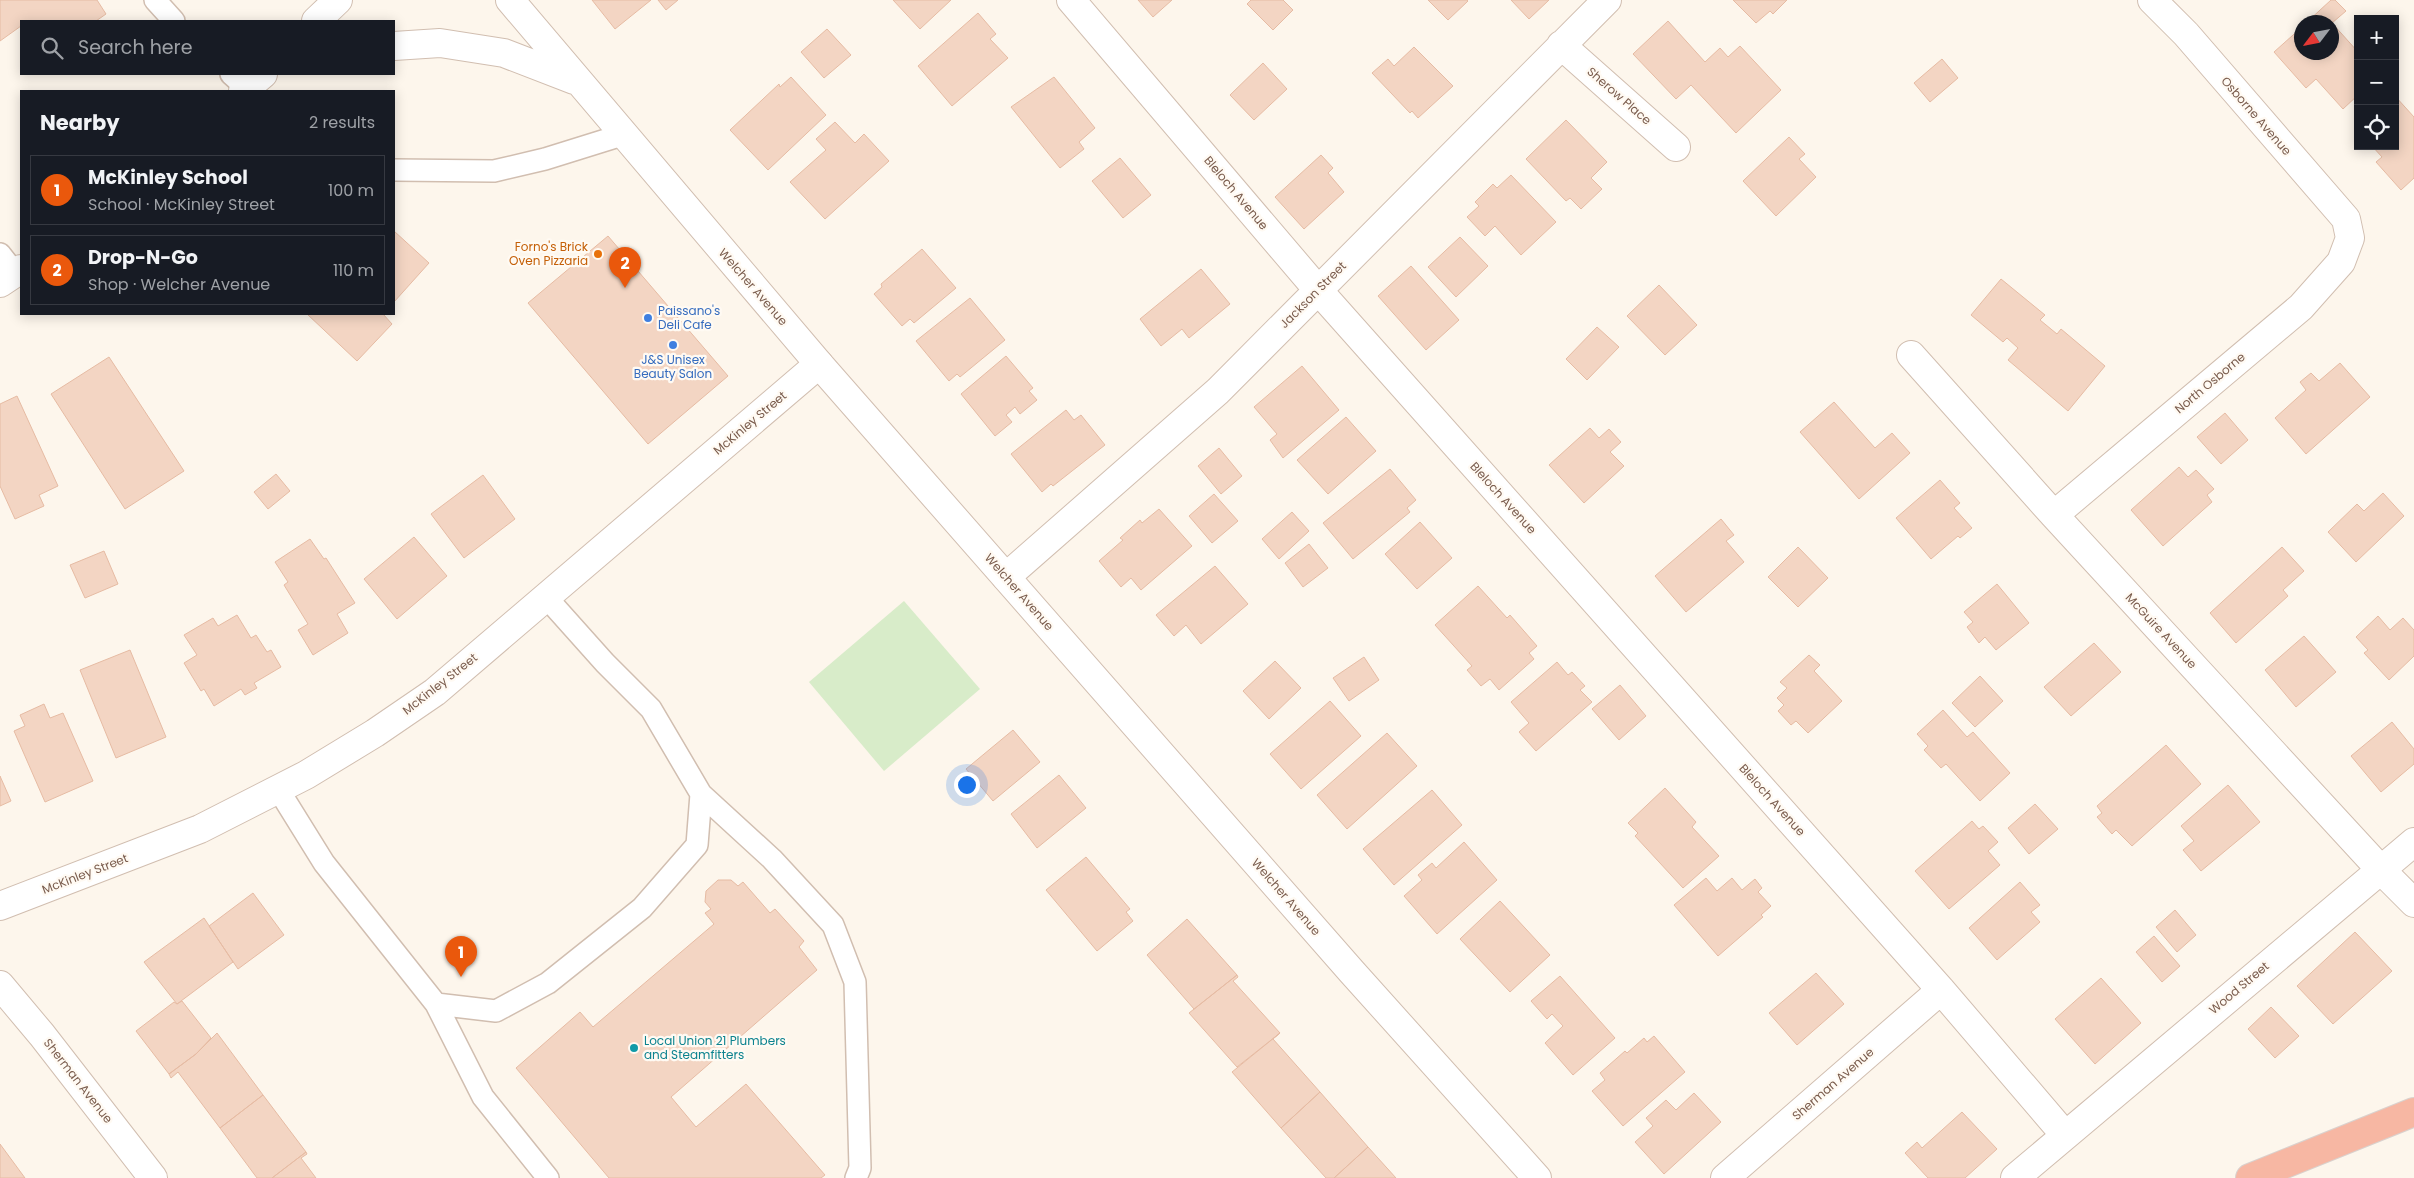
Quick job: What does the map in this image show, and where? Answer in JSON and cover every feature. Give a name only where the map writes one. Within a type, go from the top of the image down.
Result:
[{"type":"highway","points":[[2250,1178],[2414,1112]]},
{"type":"street","points":[[317,20],[338,0]]},
{"type":"street","name":"Welcher Avenue","points":[[510,0],[819,364],[1352,972],[1537,1178]]},
{"type":"street","name":"Bleloch Avenue","points":[[1071,0],[1318,290],[1941,990]]},
{"type":"street","name":"Jackson Street","points":[[1006,577],[1218,391],[1607,0]]},
{"type":"street","name":"Osborne Avenue","points":[[2152,0],[2186,34],[2346,219],[2350,238]]},
{"type":"street","points":[[395,46],[440,43],[504,53],[576,80]]},
{"type":"street","name":"Sherow Place","points":[[1561,45],[1676,148]]},
{"type":"street","name":"North Osborne","points":[[2054,514],[2301,307],[2341,262],[2350,238]]},
{"type":"street","name":"McGuire Avenue","points":[[1911,355],[2054,514],[2381,870],[2414,903]]},
{"type":"street","name":"McKinley Street","points":[[0,906],[200,829],[278,789],[375,733],[434,692],[819,364]]},
{"type":"street","name":"Wood Street","points":[[2015,1178],[2414,842]]},
{"type":"street","name":"Sherman Avenue","points":[[0,985],[42,1034],[153,1178]]},
{"type":"street","points":[[1941,990],[2065,1135]]},
{"type":"street","name":"Sherman Avenue","points":[[1725,1178],[1941,990]]},
{"type":"lane","points":[[155,0],[173,20]]},
{"type":"lane","points":[[395,170],[494,171],[545,159],[622,134]]},
{"type":"lane","points":[[546,597],[605,663],[651,709],[701,794],[772,859],[833,925],[855,982],[860,1168],[856,1178]]},
{"type":"lane","points":[[278,789],[324,863],[436,1004],[483,1096],[548,1178]]},
{"type":"lane","points":[[436,1004],[496,1011],[548,983],[642,908],[697,845],[701,794]]},
{"type":"green space","points":[[904,601],[980,689],[884,771],[809,682]]},
{"type":"building","points":[[0,0],[97,0],[106,14],[97,20],[20,20],[20,27],[0,41]]},
{"type":"building","points":[[592,0],[651,0],[615,29]]},
{"type":"building","points":[[658,0],[678,0],[666,10]]},
{"type":"building","points":[[893,0],[951,0],[920,29]]},
{"type":"building","points":[[1138,0],[1172,0],[1153,17]]},
{"type":"building","points":[[1251,0],[1283,0],[1293,10],[1273,30],[1247,4]]},
{"type":"building","points":[[1428,0],[1467,0],[1468,1],[1448,20]]},
{"type":"building","points":[[1511,0],[1549,0],[1529,19]]},
{"type":"building","points":[[1733,0],[1787,0],[1773,14],[1770,11],[1756,23]]},
{"type":"building","points":[[2331,0],[2335,0],[2346,11],[2339,17],[2339,15],[2315,15]]},
{"type":"building","points":[[978,13],[996,34],[990,39],[1008,58],[952,106],[918,66]]},
{"type":"building","points":[[1668,21],[1705,62],[1720,48],[1728,57],[1740,46],[1781,90],[1736,133],[1691,85],[1676,99],[1633,54]]},
{"type":"building","points":[[827,29],[851,55],[824,78],[801,52]]},
{"type":"building","points":[[2339,31],[2354,48],[2354,99],[2343,109],[2316,79],[2306,88],[2274,52],[2294,34],[2294,60],[2339,60]]},
{"type":"building","points":[[1414,47],[1453,86],[1418,118],[1412,111],[1410,113],[1372,73],[1388,59],[1394,66]]},
{"type":"building","points":[[1942,59],[1958,78],[1930,102],[1914,83]]},
{"type":"building","points":[[1263,63],[1287,89],[1254,120],[1230,95]]},
{"type":"building","points":[[791,77],[826,115],[768,170],[730,130],[779,84],[780,87]]},
{"type":"building","points":[[1054,77],[1095,128],[1079,142],[1084,149],[1060,168],[1011,107]]},
{"type":"building","points":[[2399,100],[2414,117],[2414,178],[2401,190],[2376,162],[2382,157],[2376,150],[2399,150]]},
{"type":"building","points":[[1566,120],[1607,162],[1591,178],[1602,189],[1581,209],[1570,198],[1566,201],[1526,159]]},
{"type":"building","points":[[835,122],[855,143],[864,134],[889,161],[825,219],[790,182],[826,150],[816,139]]},
{"type":"building","points":[[1789,137],[1805,154],[1799,159],[1816,177],[1776,216],[1743,181]]},
{"type":"building","points":[[1321,155],[1333,168],[1328,173],[1344,192],[1304,229],[1275,197]]},
{"type":"building","points":[[1120,158],[1151,195],[1123,218],[1092,181]]},
{"type":"building","points":[[1511,175],[1556,222],[1521,255],[1495,226],[1485,236],[1467,217],[1479,206],[1475,202],[1493,184],[1497,188]]},
{"type":"building","points":[[395,232],[429,263],[395,301]]},
{"type":"building","points":[[608,236],[728,376],[648,444],[528,303]]},
{"type":"building","points":[[1460,237],[1488,266],[1456,297],[1428,267]]},
{"type":"building","points":[[922,249],[956,288],[914,323],[910,319],[902,326],[874,294],[882,287],[881,284]]},
{"type":"building","points":[[1411,266],[1459,320],[1426,350],[1378,296]]},
{"type":"building","points":[[1201,269],[1230,304],[1189,338],[1182,329],[1161,346],[1140,319]]},
{"type":"building","points":[[2001,279],[2045,315],[2040,320],[2057,334],[2061,329],[2105,366],[2068,411],[2008,360],[2018,348],[2007,338],[2003,342],[1971,315]]},
{"type":"building","points":[[1659,285],[1697,325],[1665,355],[1627,316]]},
{"type":"building","points":[[970,298],[1005,340],[960,377],[957,374],[949,381],[916,341]]},
{"type":"building","points":[[308,315],[384,315],[392,324],[357,361]]},
{"type":"building","points":[[1597,327],[1619,347],[1587,380],[1566,359]]},
{"type":"building","points":[[1006,356],[1033,388],[1029,391],[1037,400],[1020,414],[1015,407],[1006,415],[1012,422],[995,436],[961,394]]},
{"type":"building","points":[[109,357],[184,471],[125,509],[51,394]]},
{"type":"building","points":[[2340,363],[2370,397],[2306,454],[2275,418],[2306,390],[2300,382],[2311,373],[2319,381]]},
{"type":"building","points":[[1302,366],[1339,410],[1283,458],[1270,440],[1277,434],[1254,407]]},
{"type":"building","points":[[17,396],[58,486],[39,495],[44,506],[15,519],[0,486],[0,404]]},
{"type":"building","points":[[1834,402],[1875,448],[1892,433],[1910,453],[1859,499],[1800,432]]},
{"type":"building","points":[[1066,410],[1074,420],[1081,415],[1105,445],[1053,486],[1051,484],[1042,492],[1011,454]]},
{"type":"building","points":[[2225,413],[2248,440],[2221,464],[2197,437]]},
{"type":"building","points":[[1346,417],[1376,451],[1328,494],[1297,460]]},
{"type":"building","points":[[1590,428],[1599,438],[1609,429],[1621,442],[1610,452],[1624,466],[1584,503],[1549,465]]},
{"type":"building","points":[[1219,448],[1242,476],[1221,494],[1198,466]]},
{"type":"building","points":[[2179,467],[2188,477],[2196,470],[2214,489],[2207,495],[2212,502],[2163,546],[2131,510]]},
{"type":"building","points":[[1390,469],[1416,500],[1407,508],[1410,512],[1353,559],[1323,523]]},
{"type":"building","points":[[276,474],[290,491],[268,509],[254,492]]},
{"type":"building","points":[[483,475],[515,519],[464,558],[431,514]]},
{"type":"building","points":[[1940,480],[1960,503],[1954,508],[1972,528],[1960,538],[1958,536],[1931,559],[1896,518]]},
{"type":"building","points":[[2383,493],[2404,516],[2356,562],[2328,532],[2357,504],[2364,511]]},
{"type":"building","points":[[1214,494],[1238,521],[1212,543],[1189,516]]},
{"type":"building","points":[[1159,509],[1192,546],[1141,590],[1131,578],[1121,587],[1099,561],[1123,540],[1120,538],[1140,520],[1142,523]]},
{"type":"building","points":[[1292,512],[1309,531],[1279,559],[1262,539]]},
{"type":"building","points":[[1721,519],[1734,535],[1726,541],[1744,562],[1686,612],[1655,576]]},
{"type":"building","points":[[1420,522],[1452,558],[1417,589],[1385,554]]},
{"type":"building","points":[[414,537],[447,576],[397,619],[364,579]]},
{"type":"building","points":[[310,539],[324,559],[326,558],[355,603],[337,614],[348,633],[313,655],[298,630],[308,624],[284,585],[288,582],[275,562]]},
{"type":"building","points":[[1309,544],[1328,568],[1303,587],[1285,563]]},
{"type":"building","points":[[1798,547],[1828,578],[1798,607],[1768,577]]},
{"type":"building","points":[[2282,547],[2304,571],[2283,590],[2288,596],[2236,643],[2210,613]]},
{"type":"building","points":[[104,551],[118,584],[85,598],[70,565]]},
{"type":"building","points":[[1215,566],[1248,604],[1201,644],[1186,625],[1174,636],[1156,615]]},
{"type":"building","points":[[1997,584],[2029,623],[1996,650],[1985,637],[1979,643],[1967,627],[1973,622],[1964,612]]},
{"type":"building","points":[[1478,586],[1507,618],[1510,615],[1537,646],[1529,653],[1534,659],[1499,690],[1490,679],[1481,686],[1467,670],[1472,666],[1435,625]]},
{"type":"building","points":[[237,615],[251,638],[256,635],[267,652],[271,650],[281,667],[254,683],[257,688],[245,695],[241,689],[214,706],[204,689],[201,691],[184,663],[197,655],[184,635],[213,618],[218,626]]},
{"type":"building","points":[[2378,616],[2390,630],[2403,618],[2414,630],[2414,656],[2389,680],[2364,653],[2368,650],[2356,637]]},
{"type":"building","points":[[2304,636],[2336,672],[2296,707],[2265,670]]},
{"type":"building","points":[[2094,643],[2121,672],[2071,716],[2044,687]]},
{"type":"building","points":[[130,650],[166,737],[116,758],[80,670]]},
{"type":"building","points":[[1809,655],[1820,665],[1814,671],[1842,701],[1808,733],[1796,721],[1791,725],[1778,711],[1784,705],[1777,698],[1787,688],[1780,682]]},
{"type":"building","points":[[1364,657],[1379,680],[1349,701],[1333,678]]},
{"type":"building","points":[[1275,661],[1301,688],[1269,719],[1243,691]]},
{"type":"building","points":[[1557,662],[1568,675],[1572,672],[1585,686],[1580,690],[1592,702],[1536,751],[1519,732],[1529,723],[1511,702]]},
{"type":"building","points":[[1980,676],[2003,701],[1975,727],[1952,703]]},
{"type":"building","points":[[1620,685],[1646,716],[1619,740],[1592,709]]},
{"type":"building","points":[[1330,701],[1361,736],[1301,789],[1270,754]]},
{"type":"building","points":[[44,704],[50,718],[63,713],[93,781],[45,802],[14,731],[25,726],[20,715]]},
{"type":"building","points":[[1943,710],[1967,737],[1973,732],[2010,773],[1980,801],[1946,764],[1941,768],[1924,750],[1928,746],[1917,734]]},
{"type":"building","points":[[2392,722],[2414,749],[2414,764],[2381,792],[2351,756]]},
{"type":"building","points":[[1013,730],[1040,762],[993,801],[966,769]]},
{"type":"building","points":[[1387,733],[1417,766],[1347,829],[1317,795]]},
{"type":"building","points":[[2166,745],[2201,784],[2132,846],[2116,830],[2112,834],[2097,817],[2102,813],[2097,806]]},
{"type":"building","points":[[1059,775],[1086,808],[1037,848],[1011,814]]},
{"type":"building","points":[[0,776],[11,801],[0,806]]},
{"type":"building","points":[[2228,785],[2260,822],[2201,871],[2183,850],[2194,841],[2181,826]]},
{"type":"building","points":[[1665,788],[1696,822],[1692,827],[1719,856],[1683,888],[1635,836],[1638,833],[1628,823]]},
{"type":"building","points":[[1432,790],[1462,825],[1394,885],[1363,849]]},
{"type":"building","points":[[2035,804],[2058,829],[2029,854],[2008,828]]},
{"type":"building","points":[[1972,821],[1979,829],[1983,826],[1998,842],[1988,851],[2000,865],[1949,909],[1915,871]]},
{"type":"building","points":[[1464,842],[1497,880],[1437,934],[1404,896],[1422,880],[1418,875],[1432,863],[1436,868]]},
{"type":"building","points":[[1086,857],[1130,909],[1126,912],[1133,921],[1097,951],[1046,890]]},
{"type":"building","points":[[1706,878],[1717,891],[1732,878],[1742,890],[1755,879],[1762,888],[1758,892],[1771,906],[1761,915],[1763,917],[1718,956],[1674,905]]},
{"type":"building","name":"Local Union 21 Plumbers and Steamfitters","points":[[718,880],[731,880],[738,886],[743,882],[770,913],[775,909],[804,941],[799,947],[817,970],[671,1097],[696,1127],[746,1084],[825,1175],[821,1178],[609,1178],[516,1068],[580,1012],[593,1027],[714,924],[705,913],[711,909],[705,902],[706,891]]},
{"type":"building","points":[[2020,882],[2040,905],[2031,912],[2040,922],[1997,960],[1969,928]]},
{"type":"building","points":[[253,893],[284,935],[238,969],[209,926]]},
{"type":"building","points":[[1500,901],[1550,955],[1510,992],[1460,939]]},
{"type":"building","points":[[2175,910],[2196,935],[2177,952],[2156,927]]},
{"type":"building","points":[[204,918],[233,962],[177,1004],[144,962]]},
{"type":"building","points":[[1187,919],[1237,975],[1193,1010],[1147,955]]},
{"type":"building","points":[[2355,932],[2392,971],[2333,1024],[2297,986]]},
{"type":"building","points":[[2154,936],[2180,966],[2162,982],[2136,952]]},
{"type":"building","points":[[1816,973],[1844,1004],[1797,1045],[1769,1013]]},
{"type":"building","points":[[1237,975],[1238,977],[1233,981],[1280,1033],[1237,1067],[1189,1013]]},
{"type":"building","points":[[1560,976],[1615,1038],[1573,1075],[1545,1043],[1563,1026],[1552,1014],[1547,1019],[1531,1001]]},
{"type":"building","points":[[2101,978],[2141,1023],[2095,1064],[2055,1019]]},
{"type":"building","points":[[182,1001],[211,1038],[196,1054],[169,1074],[136,1031],[174,1002],[177,1004]]},
{"type":"building","points":[[2271,1007],[2299,1036],[2275,1058],[2248,1029]]},
{"type":"building","points":[[217,1033],[263,1095],[220,1128],[178,1072],[171,1078],[169,1074],[196,1054]]},
{"type":"building","points":[[1280,1033],[1273,1039],[1320,1092],[1281,1128],[1232,1072]]},
{"type":"building","points":[[1654,1036],[1685,1072],[1623,1126],[1592,1091],[1605,1080],[1600,1073],[1625,1051],[1627,1053],[1644,1038],[1647,1042]]},
{"type":"building","points":[[1320,1092],[1368,1147],[1334,1178],[1326,1178],[1281,1128]]},
{"type":"building","points":[[1694,1093],[1721,1122],[1664,1174],[1635,1142],[1653,1126],[1646,1118],[1666,1100],[1676,1110]]},
{"type":"building","points":[[263,1095],[306,1152],[272,1178],[257,1178],[220,1128]]},
{"type":"building","points":[[1962,1112],[1997,1149],[1965,1178],[1928,1178],[1905,1153],[1917,1142],[1922,1148]]},
{"type":"building","points":[[0,1144],[25,1178],[0,1178]]},
{"type":"building","points":[[1368,1147],[1396,1178],[1334,1178]]},
{"type":"building","points":[[306,1152],[307,1154],[301,1158],[316,1178],[272,1178]]},
{"type":"place","name":"Forno's Brick Oven Pizzaria","points":[[598,254]]},
{"type":"place","name":"Drop-N-Go","points":[[625,288]]},
{"type":"place","name":"Paissano's Deli Cafe","points":[[648,318]]},
{"type":"place","name":"J&S Unisex Beauty Salon","points":[[673,345]]},
{"type":"place","name":"McKinley School","points":[[461,977]]},
{"type":"place","name":"Local Union 21 Plumbers and Steamfitters","points":[[634,1048]]}]
